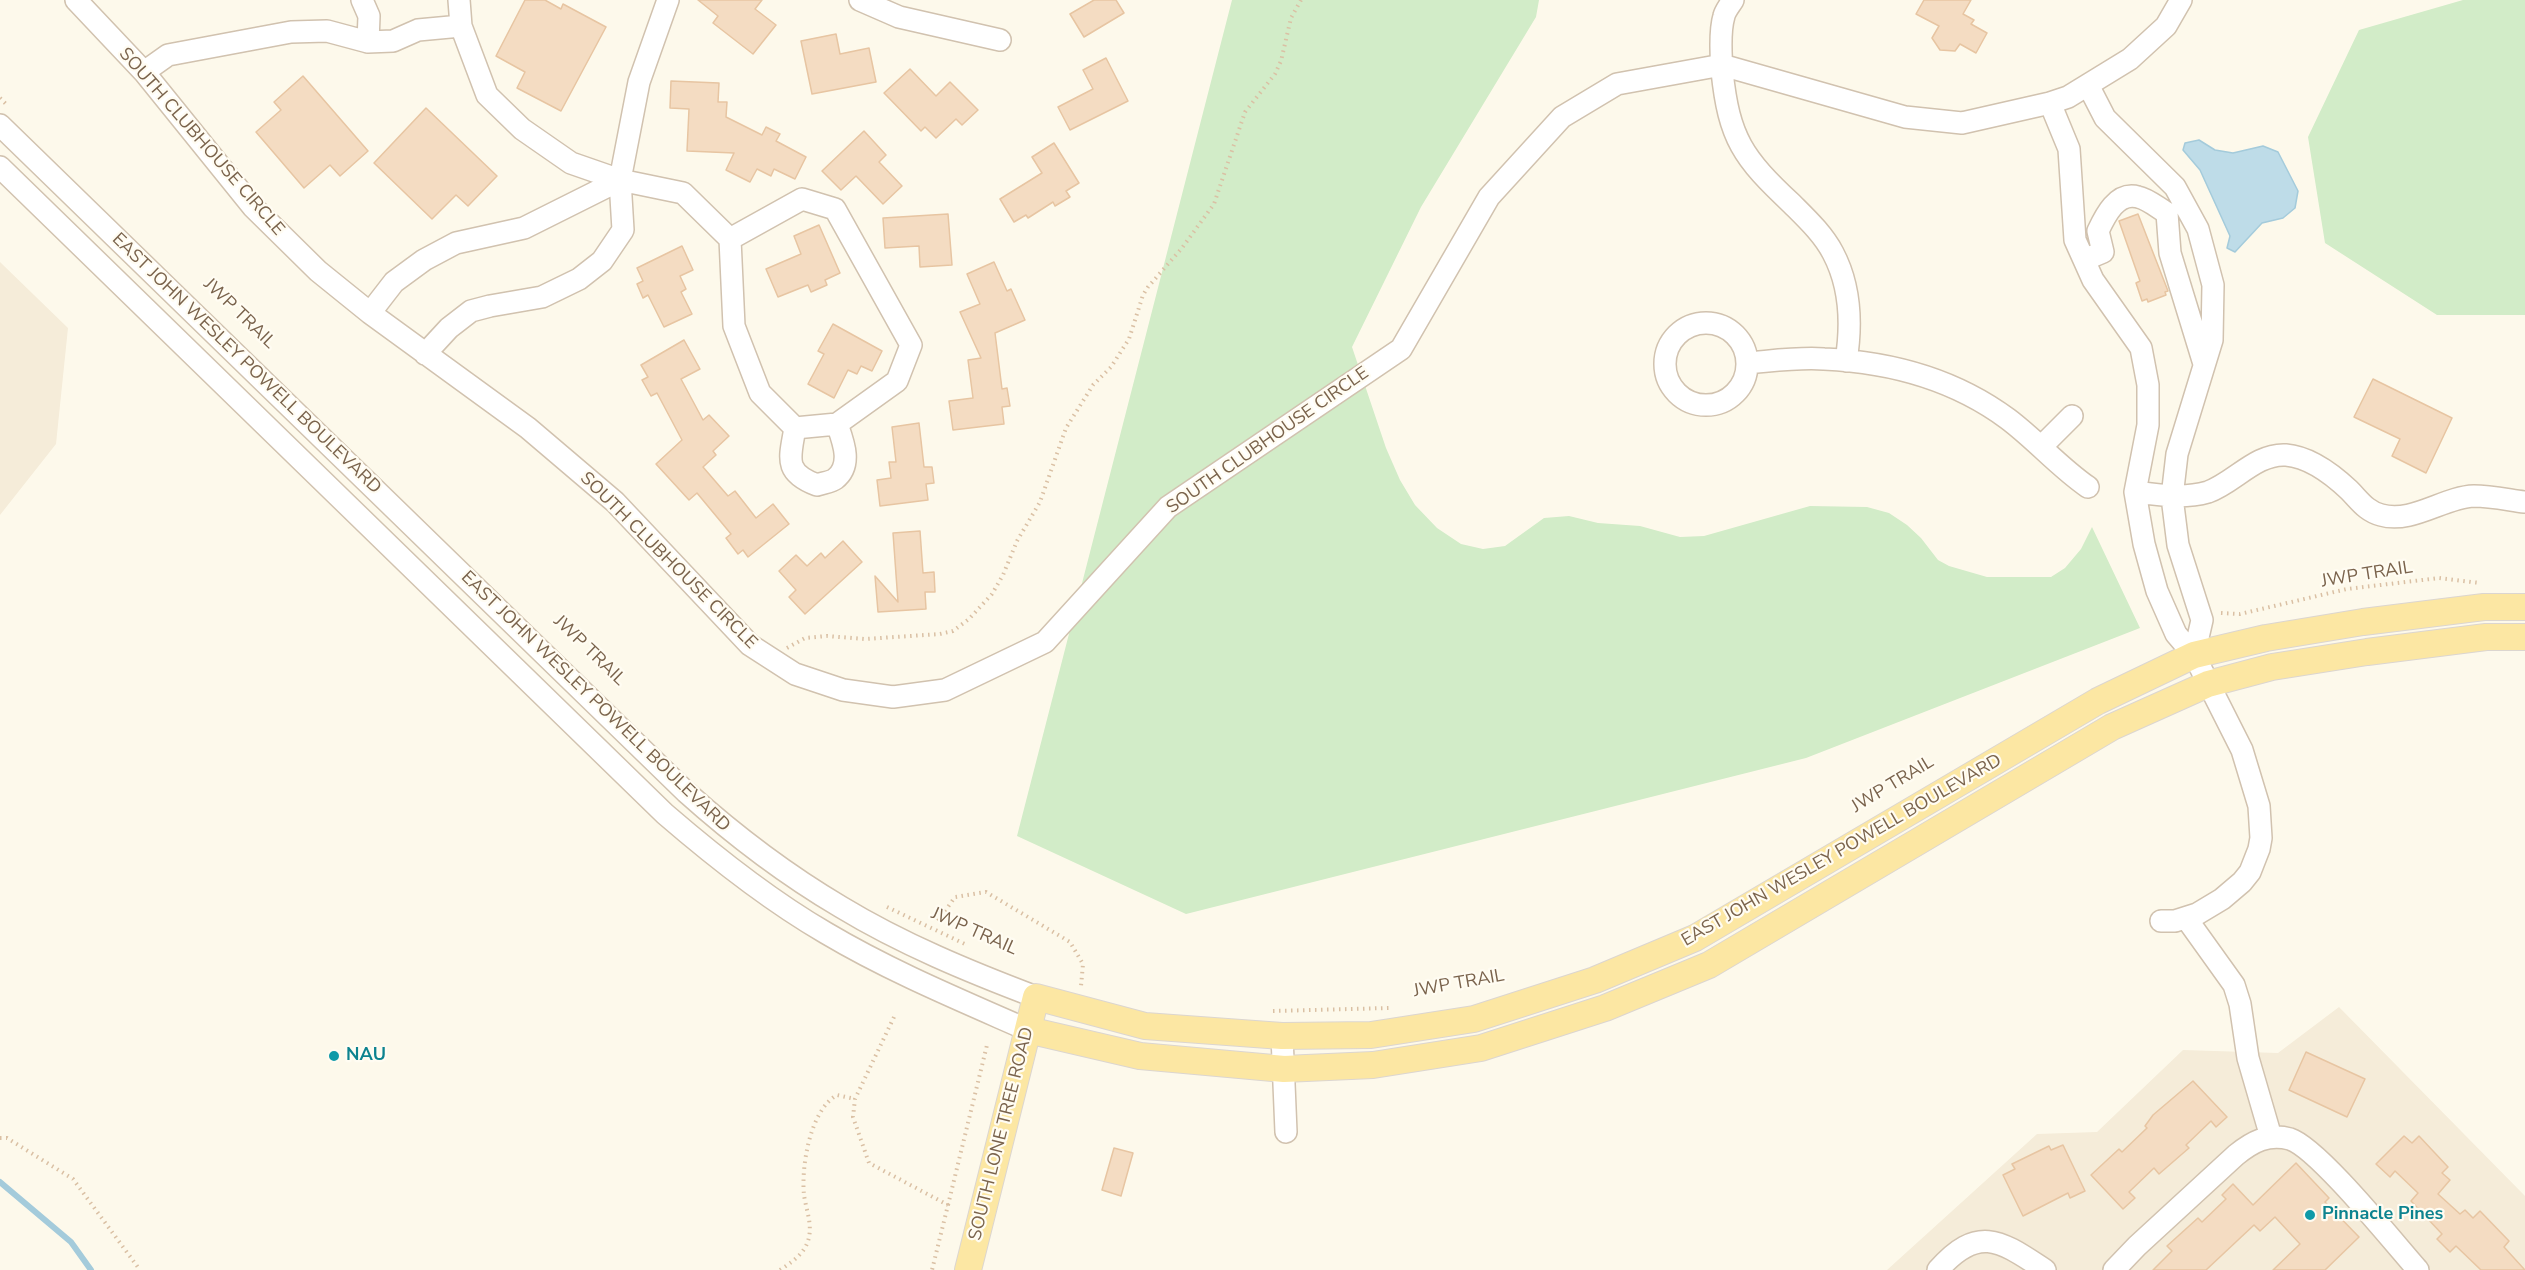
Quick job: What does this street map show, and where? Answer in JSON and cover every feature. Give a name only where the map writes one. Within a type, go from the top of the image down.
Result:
[{"type":"main road","name":"EAST JOHN WESLEY POWELL BOULEVARD","points":[[1036,997],[1145,1026],[1282,1036],[1371,1035],[1474,1018],[1595,980],[1695,938],[2098,701],[2194,655],[2266,638],[2362,622],[2484,607],[2525,607]]},
{"type":"main road","name":"EAST JOHN WESLEY POWELL BOULEVARD","points":[[1028,1030],[1140,1056],[1284,1069],[1373,1065],[1481,1048],[1605,1008],[1709,965],[2112,728],[2208,684],[2272,668],[2367,652],[2487,637],[2525,637]]},
{"type":"main road","name":"SOUTH LONE TREE ROAD","points":[[968,1270],[1036,997]]},
{"type":"street","name":"SOUTH CLUBHOUSE CIRCLE","points":[[76,0],[144,72],[253,207],[318,271],[370,313],[528,428],[615,502],[750,645],[795,674],[843,690],[893,697],[945,690],[1045,642],[1168,507],[1401,350],[1488,198],[1562,117],[1617,84],[1722,65],[1905,117],[1962,123],[2050,104],[2068,97],[2130,59],[2166,26],[2181,0]]},
{"type":"street","points":[[362,0],[369,16],[368,42]]},
{"type":"street","points":[[459,0],[461,26],[487,95],[522,129],[571,163],[620,180],[683,193],[730,239],[734,326],[760,393],[795,428]]},
{"type":"street","points":[[425,354],[449,328],[471,311],[542,297],[579,279],[602,261],[623,230],[620,180],[639,82],[668,0]]},
{"type":"street","points":[[860,0],[899,17],[1000,40]]},
{"type":"street","points":[[1733,0],[1724,15],[1722,65],[1729,119],[1742,150],[1761,176],[1822,236],[1834,254],[1841,270],[1850,307],[1850,339],[1846,361]]},
{"type":"street","points":[[144,72],[168,55],[291,32],[327,31],[368,42],[393,41],[418,30],[461,26]]},
{"type":"street","points":[[2088,84],[2105,118],[2175,187],[2176,209],[2170,253],[2204,364]]},
{"type":"street","points":[[2050,104],[2069,149],[2075,240],[2093,280],[2141,348],[2148,386],[2148,425],[2135,492],[2144,544],[2157,591],[2176,634],[2194,655],[2242,750],[2259,807],[2261,838],[2256,860],[2242,882],[2209,908],[2186,918],[2161,921]]},
{"type":"street","name":"EAST JOHN WESLEY POWELL BOULEVARD","points":[[4,116],[677,784],[731,832],[842,908],[962,969],[1036,997]]},
{"type":"street","name":"EAST JOHN WESLEY POWELL BOULEVARD","points":[[0,167],[648,798],[712,855],[827,934],[950,996],[1028,1030]]},
{"type":"street","points":[[370,313],[394,282],[424,260],[456,243],[524,228],[620,180]]},
{"type":"street","points":[[2084,260],[2103,252],[2098,231],[2109,209],[2129,197],[2138,197],[2176,209],[2198,229],[2213,285],[2212,340],[2176,454],[2172,496],[2178,545],[2202,620],[2194,655]]},
{"type":"street","points":[[730,239],[802,198],[835,208],[911,345],[897,381],[837,424],[795,428]]},
{"type":"street","points":[[1747,363],[1823,358],[1888,366],[1950,384],[2007,418],[2064,469],[2088,487]]},
{"type":"street","points":[[2042,447],[2072,416]]},
{"type":"street","points":[[795,428],[789,461],[799,478],[817,485],[835,478],[845,464],[845,448],[837,424]]},
{"type":"street","points":[[2135,492],[2172,496],[2207,492],[2225,484],[2248,468],[2265,460],[2285,455],[2311,462],[2331,475],[2366,509],[2383,516],[2405,516],[2474,496],[2525,502]]},
{"type":"street","points":[[2186,918],[2234,985],[2240,1004],[2248,1058],[2271,1137]]},
{"type":"street","points":[[1282,1036],[1286,1132]]},
{"type":"street","points":[[2114,1270],[2137,1245],[2236,1155],[2253,1141],[2271,1137],[2291,1140],[2306,1149],[2336,1179],[2406,1266]]},
{"type":"street","points":[[1938,1270],[1957,1251],[1982,1241],[1994,1241],[2008,1246],[2045,1270]]},
{"type":"path","points":[[784,652],[794,643],[805,638],[827,636],[865,639],[940,634],[953,631],[969,619],[992,594],[1003,575],[1017,541],[1040,502],[1066,428],[1080,403],[1093,385],[1111,367],[1129,339],[1143,295],[1148,287],[1182,248],[1214,204],[1245,112],[1275,74],[1281,61],[1291,18],[1301,0]]},
{"type":"path","points":[[0,98],[4,116]]},
{"type":"path","name":"JWP TRAIL","points":[[2215,613],[2240,614],[2347,589],[2439,578],[2484,584]]},
{"type":"path","points":[[938,921],[955,897],[986,892],[1070,942],[1083,964],[1081,986]]},
{"type":"path","name":"JWP TRAIL","points":[[880,904],[972,948]]},
{"type":"path","points":[[1070,983],[1092,989]]},
{"type":"path","name":"JWP TRAIL","points":[[1265,1011],[1390,1008]]},
{"type":"path","points":[[894,1017],[855,1099],[853,1117],[869,1163],[948,1205]]},
{"type":"path","points":[[932,1270],[987,1045]]},
{"type":"path","points":[[780,1270],[795,1260],[809,1237],[802,1170],[813,1126],[831,1098],[837,1095],[855,1099]]},
{"type":"path","points":[[0,1138],[7,1138],[73,1179],[140,1270]]},
{"type":"shaded area","points":[[0,262],[68,328],[56,444],[0,515]]},
{"type":"shaded area","points":[[2339,1007],[2525,1196],[2525,1270],[1887,1270],[2037,1134],[2097,1132],[2183,1050],[2278,1053]]},
{"type":"green space","points":[[1232,0],[1539,0],[1536,17],[1421,207],[1352,347],[1386,448],[1400,480],[1415,505],[1437,528],[1461,544],[1483,549],[1505,546],[1544,518],[1569,516],[1598,523],[1640,526],[1680,537],[1704,536],[1810,506],[1867,507],[1889,513],[1907,525],[1921,538],[1938,560],[1949,566],[1987,577],[2051,577],[2065,568],[2081,549],[2092,527],[2140,628],[1806,758],[1186,914],[1017,836]]},
{"type":"green space","points":[[2463,0],[2525,0],[2525,315],[2437,315],[2325,243],[2308,137],[2359,30]]},
{"type":"water","points":[[2199,140],[2215,150],[2233,153],[2263,146],[2278,152],[2298,191],[2295,208],[2283,218],[2262,223],[2235,252],[2227,248],[2230,236],[2200,170],[2183,150],[2185,143]]},
{"type":"building","points":[[525,0],[545,0],[561,9],[563,4],[606,27],[561,111],[517,88],[525,72],[496,56]]},
{"type":"building","points":[[698,0],[762,0],[755,9],[776,25],[753,54],[713,23],[718,16]]},
{"type":"building","points":[[1094,0],[1116,0],[1124,13],[1084,37],[1070,14]]},
{"type":"building","points":[[1924,0],[1971,0],[1963,14],[1974,20],[1971,24],[1987,33],[1976,53],[1960,44],[1955,51],[1940,50],[1932,38],[1939,26],[1916,14]]},
{"type":"building","points":[[836,34],[840,54],[869,48],[876,82],[812,94],[801,41]]},
{"type":"building","points":[[1106,58],[1128,101],[1070,130],[1058,107],[1093,89],[1083,70]]},
{"type":"building","points":[[910,69],[936,96],[950,82],[978,110],[962,125],[956,119],[936,138],[925,127],[921,131],[884,93]]},
{"type":"building","points":[[303,76],[368,151],[340,176],[330,165],[304,188],[256,132],[281,110],[274,102]]},
{"type":"building","points":[[671,81],[719,83],[718,102],[727,102],[726,117],[762,135],[766,127],[780,134],[776,141],[806,157],[795,179],[774,169],[771,176],[757,169],[750,182],[726,170],[734,153],[687,151],[689,109],[670,108]]},
{"type":"building","points":[[426,108],[497,176],[468,206],[456,195],[432,219],[374,163]]},
{"type":"building","points":[[864,131],[886,155],[879,162],[902,186],[883,204],[856,176],[841,190],[822,171]]},
{"type":"building","points":[[1054,143],[1079,183],[1066,191],[1070,197],[1055,206],[1053,202],[1028,218],[1026,215],[1014,222],[1000,199],[1042,173],[1032,157]]},
{"type":"building","points":[[948,214],[952,265],[920,267],[919,246],[885,248],[883,218]]},
{"type":"building","points":[[2138,214],[2168,291],[2165,292],[2166,295],[2148,302],[2147,299],[2142,301],[2136,283],[2140,281],[2119,221]]},
{"type":"building","points":[[819,225],[840,273],[825,280],[827,285],[811,292],[808,285],[778,297],[766,269],[801,254],[794,236]]},
{"type":"building","points":[[682,246],[693,270],[680,276],[686,289],[681,292],[692,314],[664,327],[648,295],[643,298],[637,284],[643,281],[637,268]]},
{"type":"building","points":[[994,262],[1007,291],[1011,289],[1025,320],[995,333],[1002,389],[1007,388],[1010,406],[1002,407],[1004,424],[953,430],[949,401],[973,398],[968,360],[981,358],[960,312],[980,304],[967,274]]},
{"type":"building","points":[[833,324],[882,351],[872,371],[861,366],[857,374],[848,370],[834,398],[808,384],[824,354],[818,351]]},
{"type":"building","points":[[684,340],[700,369],[681,379],[703,420],[709,415],[729,436],[713,451],[716,455],[703,467],[728,496],[735,491],[756,518],[773,504],[789,524],[748,557],[743,550],[738,554],[726,538],[731,534],[697,493],[689,500],[656,464],[682,440],[657,393],[651,396],[642,380],[648,377],[641,365]]},
{"type":"building","points":[[2373,379],[2452,418],[2426,473],[2392,456],[2400,439],[2354,417]]},
{"type":"building","points":[[919,423],[924,467],[932,467],[934,483],[926,484],[928,500],[880,506],[877,480],[891,478],[889,462],[896,462],[892,427]]},
{"type":"building","points":[[920,531],[923,573],[934,572],[935,592],[925,592],[926,609],[878,612],[875,576],[898,602],[893,533]]},
{"type":"building","points":[[843,541],[862,562],[805,614],[789,597],[796,590],[779,571],[796,555],[807,566],[821,553],[825,558]]},
{"type":"building","points":[[2306,1052],[2365,1079],[2347,1117],[2289,1090]]},
{"type":"building","points":[[2193,1081],[2227,1117],[2216,1127],[2211,1121],[2186,1145],[2189,1148],[2159,1174],[2154,1168],[2129,1192],[2135,1198],[2123,1209],[2091,1175],[2119,1149],[2122,1152],[2147,1128],[2145,1126],[2153,1115]]},
{"type":"building","points":[[2404,1136],[2412,1143],[2419,1136],[2448,1167],[2442,1173],[2450,1180],[2438,1194],[2460,1214],[2465,1210],[2473,1218],[2480,1211],[2509,1241],[2504,1247],[2525,1270],[2481,1270],[2456,1246],[2450,1252],[2437,1239],[2442,1234],[2411,1201],[2418,1193],[2395,1171],[2390,1177],[2376,1164]]},
{"type":"building","points":[[2063,1145],[2085,1191],[2070,1198],[2068,1193],[2023,1216],[2003,1175],[2015,1169],[2012,1164],[2049,1146],[2051,1150]]},
{"type":"building","points":[[1114,1148],[1133,1153],[1121,1196],[1102,1190]]},
{"type":"building","points":[[2296,1163],[2329,1198],[2325,1202],[2359,1237],[2325,1270],[2273,1270],[2300,1244],[2275,1217],[2260,1231],[2254,1225],[2206,1270],[2153,1270],[2172,1251],[2167,1246],[2198,1218],[2202,1222],[2226,1199],[2222,1195],[2233,1184],[2253,1205]]},
{"type":"waterway","points":[[0,1182],[71,1242],[91,1270]]},
{"type":"place","name":"NAU","points":[[334,1056]]},
{"type":"place","name":"Pinnacle Pines","points":[[2310,1215]]}]
